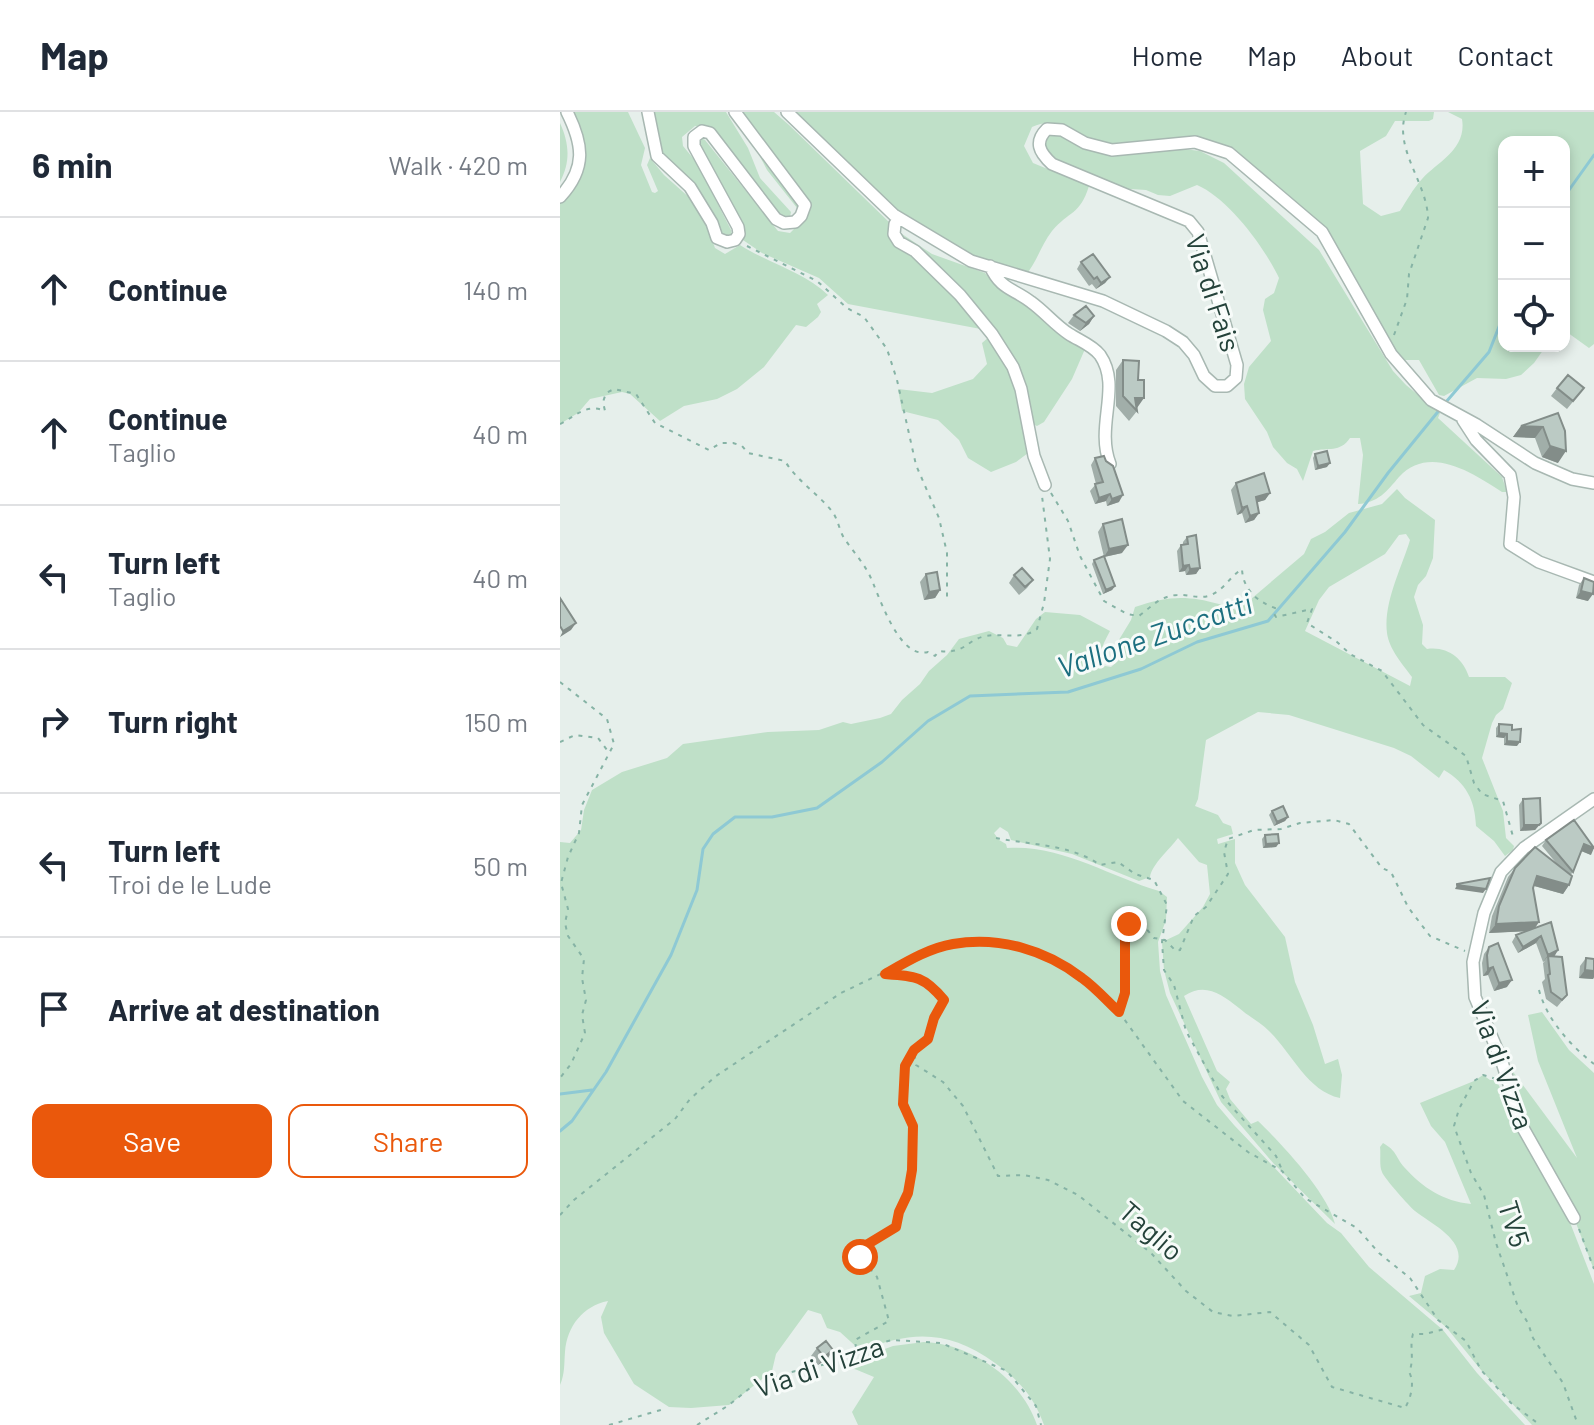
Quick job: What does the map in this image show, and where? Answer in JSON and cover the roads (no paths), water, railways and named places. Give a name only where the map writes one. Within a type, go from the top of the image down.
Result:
[{"type":"street","points":[[560,197],[579,165],[580,139],[567,112]]},
{"type":"street","points":[[648,112],[657,156],[690,187],[712,223],[717,238],[727,242],[735,240],[739,234],[738,227],[694,146],[694,137],[702,131],[710,133],[776,219],[784,223],[795,222],[805,205],[735,112]]},
{"type":"street","name":"Via di Fais","points":[[787,112],[899,218],[971,261],[1103,301],[1166,331],[1183,342],[1194,355],[1204,376],[1215,386],[1227,386],[1236,378],[1237,365],[1198,232],[1189,221],[1052,164],[1038,147],[1040,136],[1047,129],[1062,130],[1085,143],[1112,150],[1195,142],[1229,153],[1322,232],[1389,351],[1433,402],[1462,417]]},
{"type":"street","points":[[899,218],[894,234],[899,242],[915,251],[960,295],[992,334],[1013,367],[1021,389],[1034,456],[1045,485]]},
{"type":"street","points":[[990,266],[1002,286],[1031,302],[1088,345],[1104,363],[1109,375],[1103,445],[1110,464]]},
{"type":"street","points":[[1462,417],[1535,463],[1572,479],[1594,483]]},
{"type":"street","points":[[1462,417],[1476,440],[1510,475],[1514,497],[1510,544],[1539,562],[1594,582]]},
{"type":"street","name":"Via di Vizza","points":[[1574,1218],[1523,1128],[1501,1059],[1475,997],[1475,949],[1484,913],[1501,872],[1524,849],[1594,799]]},
{"type":"waterway","name":"Vallone Zuccatti","points":[[1570,189],[1594,155]]},
{"type":"waterway","name":"Vallone Zuccatti","points":[[1446,402],[1489,352],[1498,329]]},
{"type":"waterway","name":"Vallone Zuccatti","points":[[560,1131],[572,1121],[606,1072],[671,955],[697,890],[703,849],[713,834],[735,817],[772,817],[817,808],[882,762],[928,721],[970,696],[1068,692],[1141,669],[1197,642],[1268,621],[1345,532],[1441,408]]},
{"type":"waterway","points":[[560,1094],[592,1090]]}]
